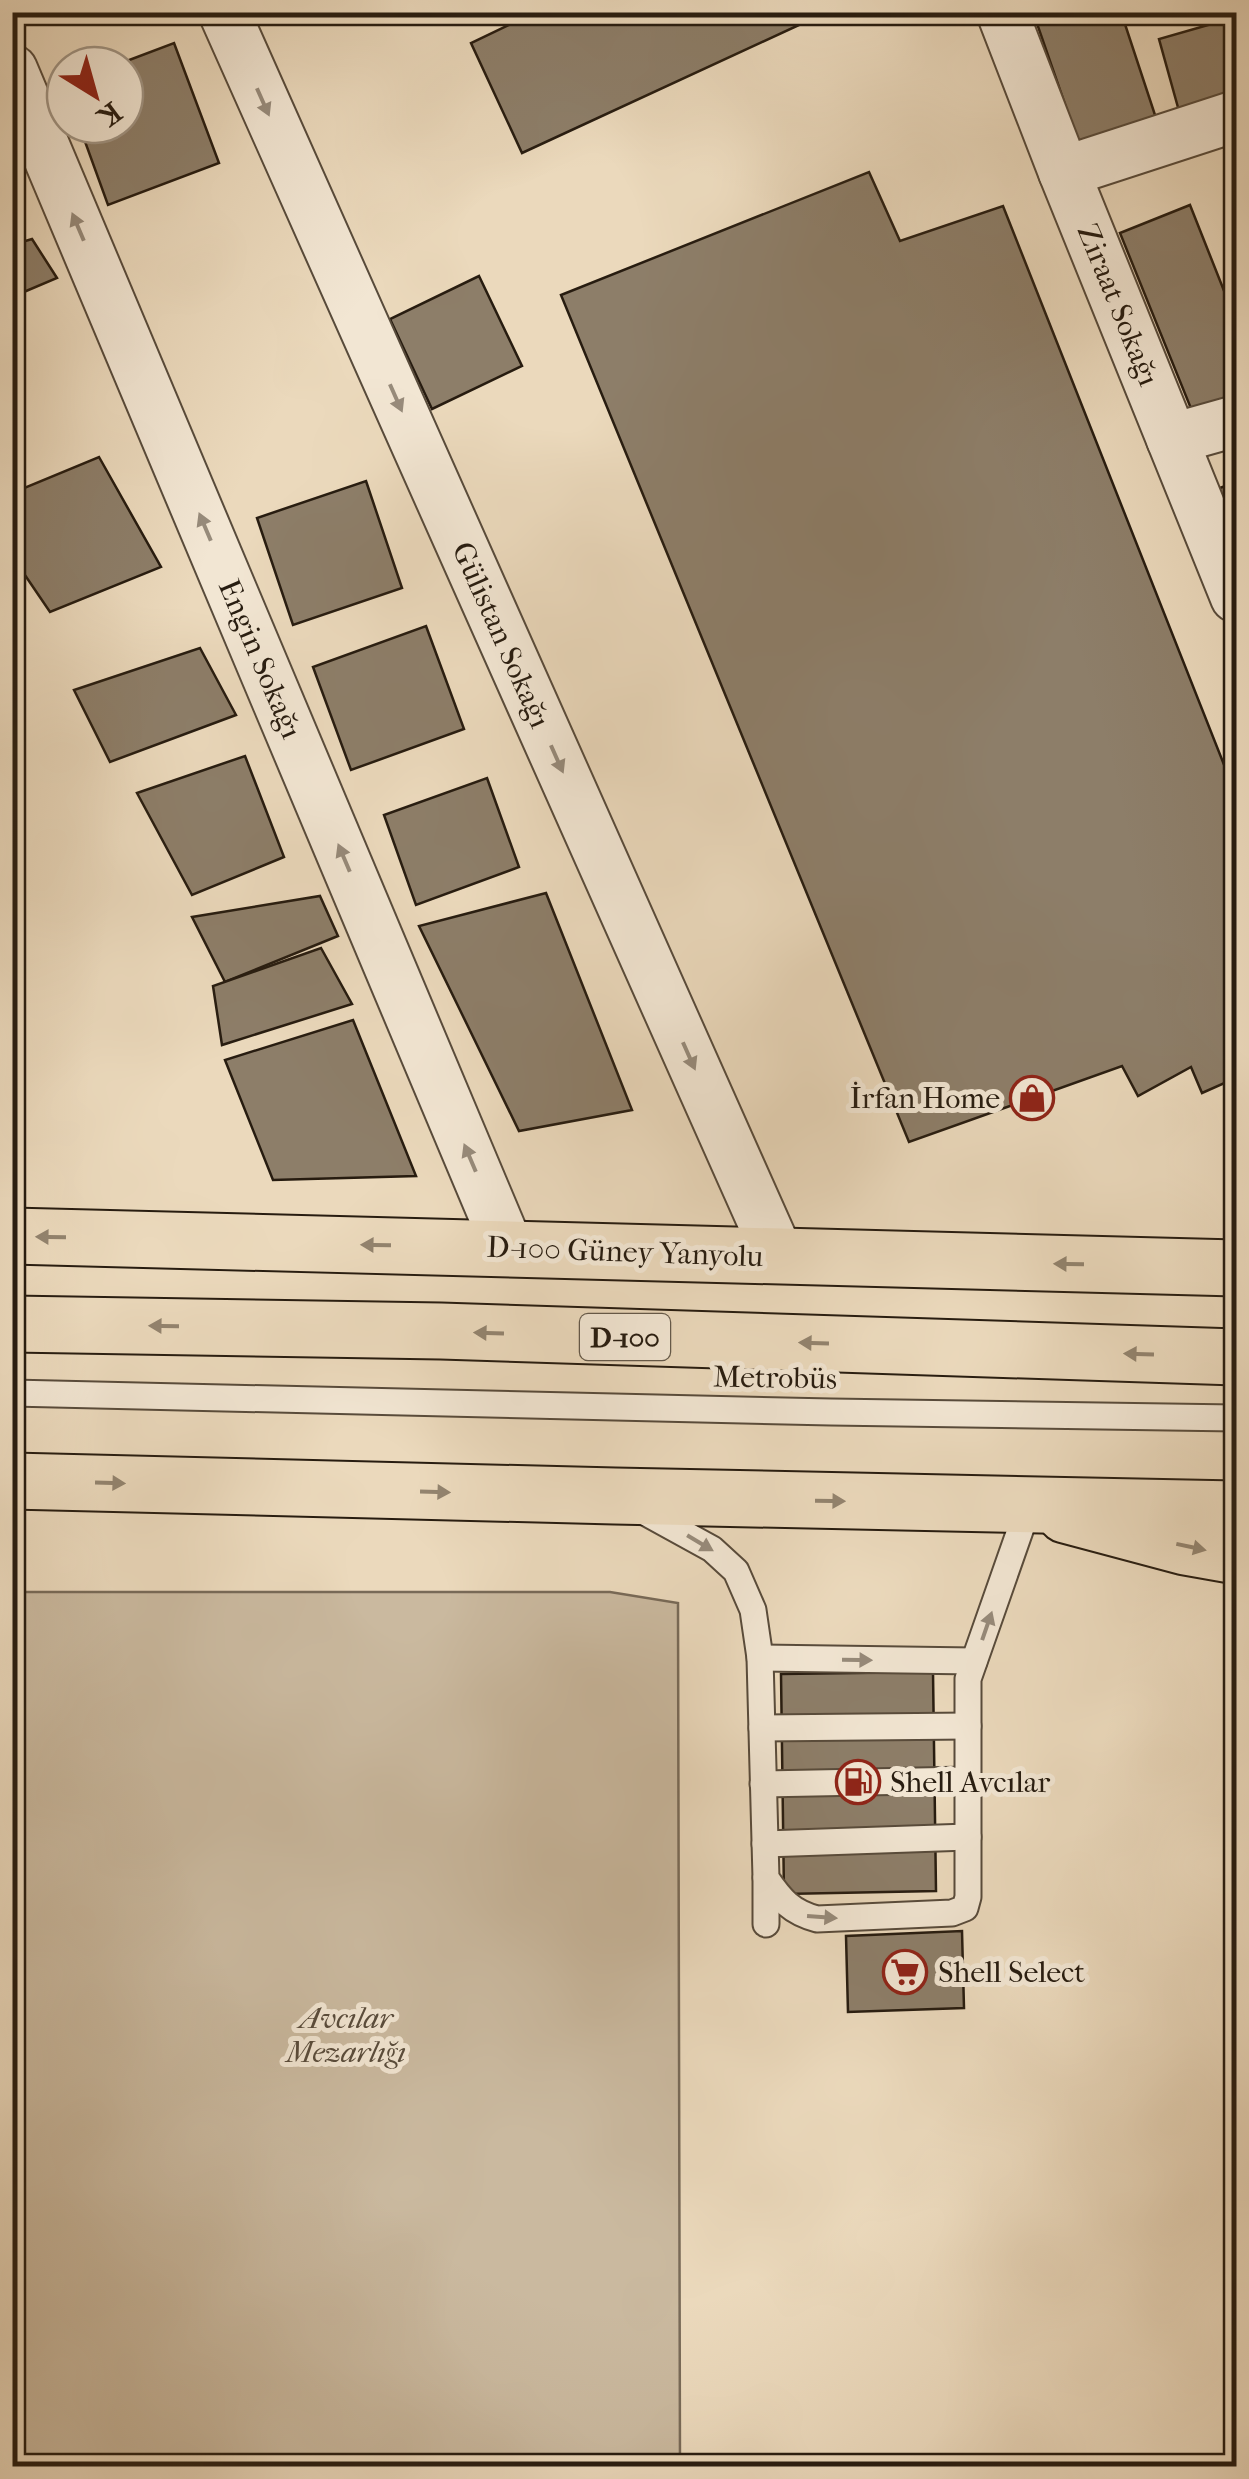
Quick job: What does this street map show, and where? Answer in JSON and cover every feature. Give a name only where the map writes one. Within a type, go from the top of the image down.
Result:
[{"type":"main road","name":"D-100 Güney Yanyolu","points":[[12,1236],[1236,1268]]},
{"type":"main road","name":"D-100","points":[[12,1324],[441,1331],[1236,1357]]},
{"type":"main road","points":[[12,1481],[1236,1509]]},
{"type":"main road","points":[[1029,1505],[1185,1547],[1236,1556]]},
{"type":"street","name":"Gülistan Sokağı","points":[[224,12],[779,1257]]},
{"type":"street","name":"Ziraat Sokağı","points":[[1002,12],[1236,597]]},
{"type":"street","name":"Engin Sokağı","points":[[12,70],[508,1248]]},
{"type":"street","points":[[1064,172],[1236,116]]},
{"type":"street","points":[[1172,439],[1236,421]]},
{"type":"lane","name":"Metrobüs","points":[[12,1393],[1236,1418]]},
{"type":"lane","points":[[615,1496],[712,1549],[736,1572],[752,1610],[760,1658],[766,1924]]},
{"type":"lane","points":[[766,1878],[777,1895],[798,1914],[818,1919],[952,1913],[965,1908],[968,1679],[1029,1505]]},
{"type":"lane","points":[[760,1658],[974,1661]]},
{"type":"lane","points":[[762,1728],[968,1726]]},
{"type":"lane","points":[[763,1784],[968,1780]]},
{"type":"lane","points":[[765,1844],[968,1837]]},
{"type":"green space","name":"Avcılar Mezarlığı","points":[[13,1592],[610,1592],[678,1603],[680,2466],[13,2466]]},
{"type":"building","points":[[536,12],[827,12],[522,153],[471,43]]},
{"type":"building","points":[[1033,12],[1121,12],[1156,118],[1079,145]]},
{"type":"building","points":[[1236,17],[1236,95],[1179,111],[1159,39]]},
{"type":"building","points":[[174,43],[219,163],[108,205],[86,145],[145,145],[145,54]]},
{"type":"building","points":[[869,172],[900,241],[1003,206],[1236,795],[1236,1078],[1202,1093],[1191,1067],[1138,1096],[1122,1066],[909,1142],[561,295]]},
{"type":"building","points":[[1190,205],[1236,321],[1236,394],[1192,411],[1120,233]]},
{"type":"building","points":[[32,239],[57,278],[12,297],[12,245]]},
{"type":"building","points":[[479,276],[522,366],[432,409],[390,319]]},
{"type":"building","points":[[99,457],[161,567],[50,612],[12,556],[12,493]]},
{"type":"building","points":[[366,481],[402,588],[293,625],[257,518]]},
{"type":"building","points":[[1236,482],[1236,540],[1217,489]]},
{"type":"building","points":[[426,626],[464,729],[351,770],[313,667]]},
{"type":"building","points":[[200,648],[236,715],[110,762],[74,690]]},
{"type":"building","points":[[245,756],[284,857],[192,895],[137,793]]},
{"type":"building","points":[[487,778],[519,867],[416,905],[384,815]]},
{"type":"building","points":[[546,893],[632,1110],[519,1131],[419,926]]},
{"type":"building","points":[[320,896],[338,936],[225,982],[192,917]]},
{"type":"building","points":[[321,948],[352,1004],[222,1045],[213,986]]},
{"type":"building","points":[[353,1020],[416,1176],[273,1180],[225,1060]]},
{"type":"building","points":[[933,1672],[936,1891],[784,1894],[781,1674]]},
{"type":"building","name":"Shell Select","points":[[962,1931],[964,2008],[848,2012],[846,1936]]},
{"type":"place","name":"İrfan Home","points":[[1032,1098]]},
{"type":"place","name":"Shell Avcılar","points":[[858,1782]]},
{"type":"place","name":"Shell Select","points":[[905,1972]]}]
